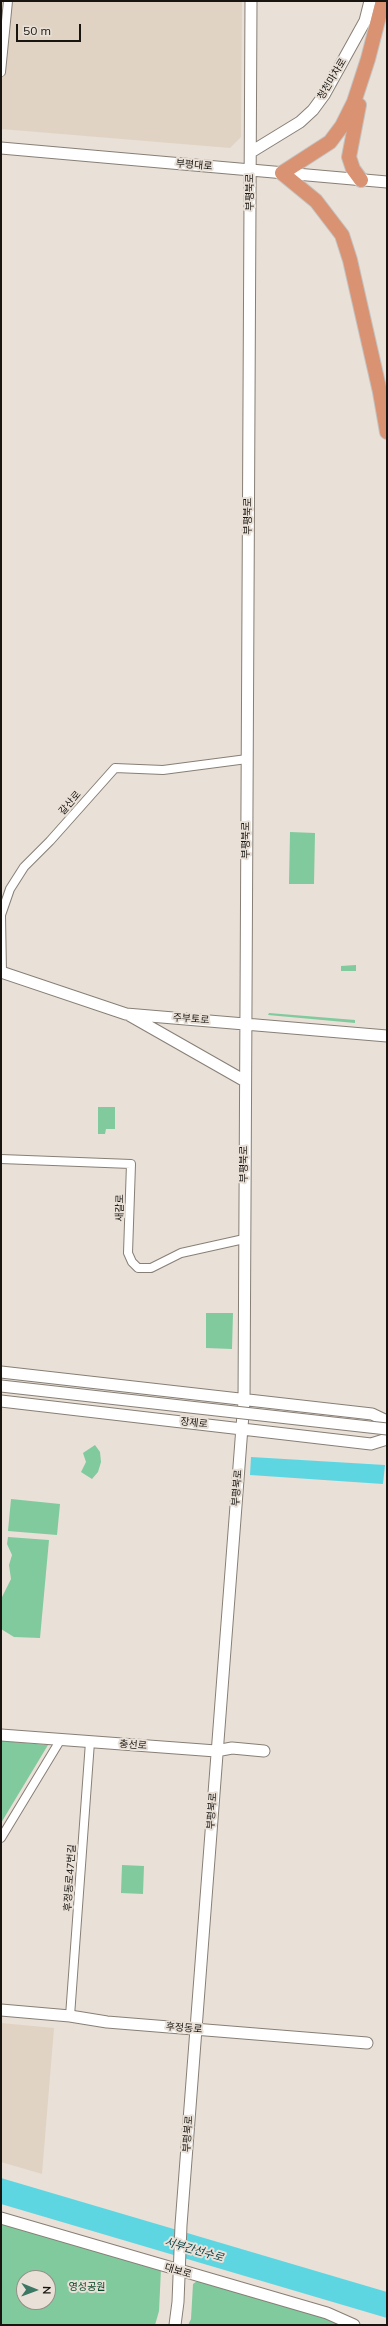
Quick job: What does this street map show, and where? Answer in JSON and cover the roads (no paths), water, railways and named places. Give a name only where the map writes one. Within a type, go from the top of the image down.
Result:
[{"type":"highway","points":[[384,1],[354,102],[342,126],[330,142],[282,173],[316,201],[342,235],[350,260],[380,392],[387,432]]},
{"type":"highway","points":[[361,180],[353,169],[349,157],[368,59]]},
{"type":"street","points":[[1,72],[8,1]]},
{"type":"street","name":"부평북로","points":[[175,2325],[216,1751],[244,1401],[252,1]]},
{"type":"street","name":"청천마차로","points":[[250,152],[300,122],[313,110],[324,95],[365,21],[370,1]]},
{"type":"street","name":"부평대로","points":[[1,148],[383,181]]},
{"type":"street","name":"갈산로","points":[[2,972],[1,914],[4,894],[24,868],[115,768],[163,770],[247,759]]},
{"type":"street","name":"주부토로","points":[[2,972],[126,1014],[262,1024],[387,1036]]},
{"type":"street","points":[[126,1014],[245,1081]]},
{"type":"street","name":"새갈로","points":[[1,1159],[131,1164],[128,1253],[132,1262],[138,1268],[151,1268],[181,1253],[244,1239]]},
{"type":"street","points":[[1,1372],[267,1404],[372,1414],[387,1421]]},
{"type":"street","name":"장제로","points":[[1,1386],[387,1429]]},
{"type":"street","name":"장제로","points":[[1,1401],[242,1429],[264,1433],[371,1444],[387,1439]]},
{"type":"street","name":"충선로","points":[[1,1735],[216,1751],[232,1748],[264,1751]]},
{"type":"street","points":[[1,1838],[62,1739]]},
{"type":"street","name":"후정동로47번길","points":[[70,2016],[90,1742]]},
{"type":"street","name":"후정동로","points":[[1,2010],[70,2016],[107,2022],[367,2043]]},
{"type":"street","name":"대보로","points":[[1,2218],[180,2268],[327,2313],[354,2325]]},
{"type":"water","points":[[251,1457],[385,1465],[383,1484],[250,1475]]},
{"type":"water","name":"서부간선수로","points":[[1,2178],[387,2292],[387,2318],[1,2204]]},
{"type":"park label","name":"영성공원","points":[[87,2287]]}]
